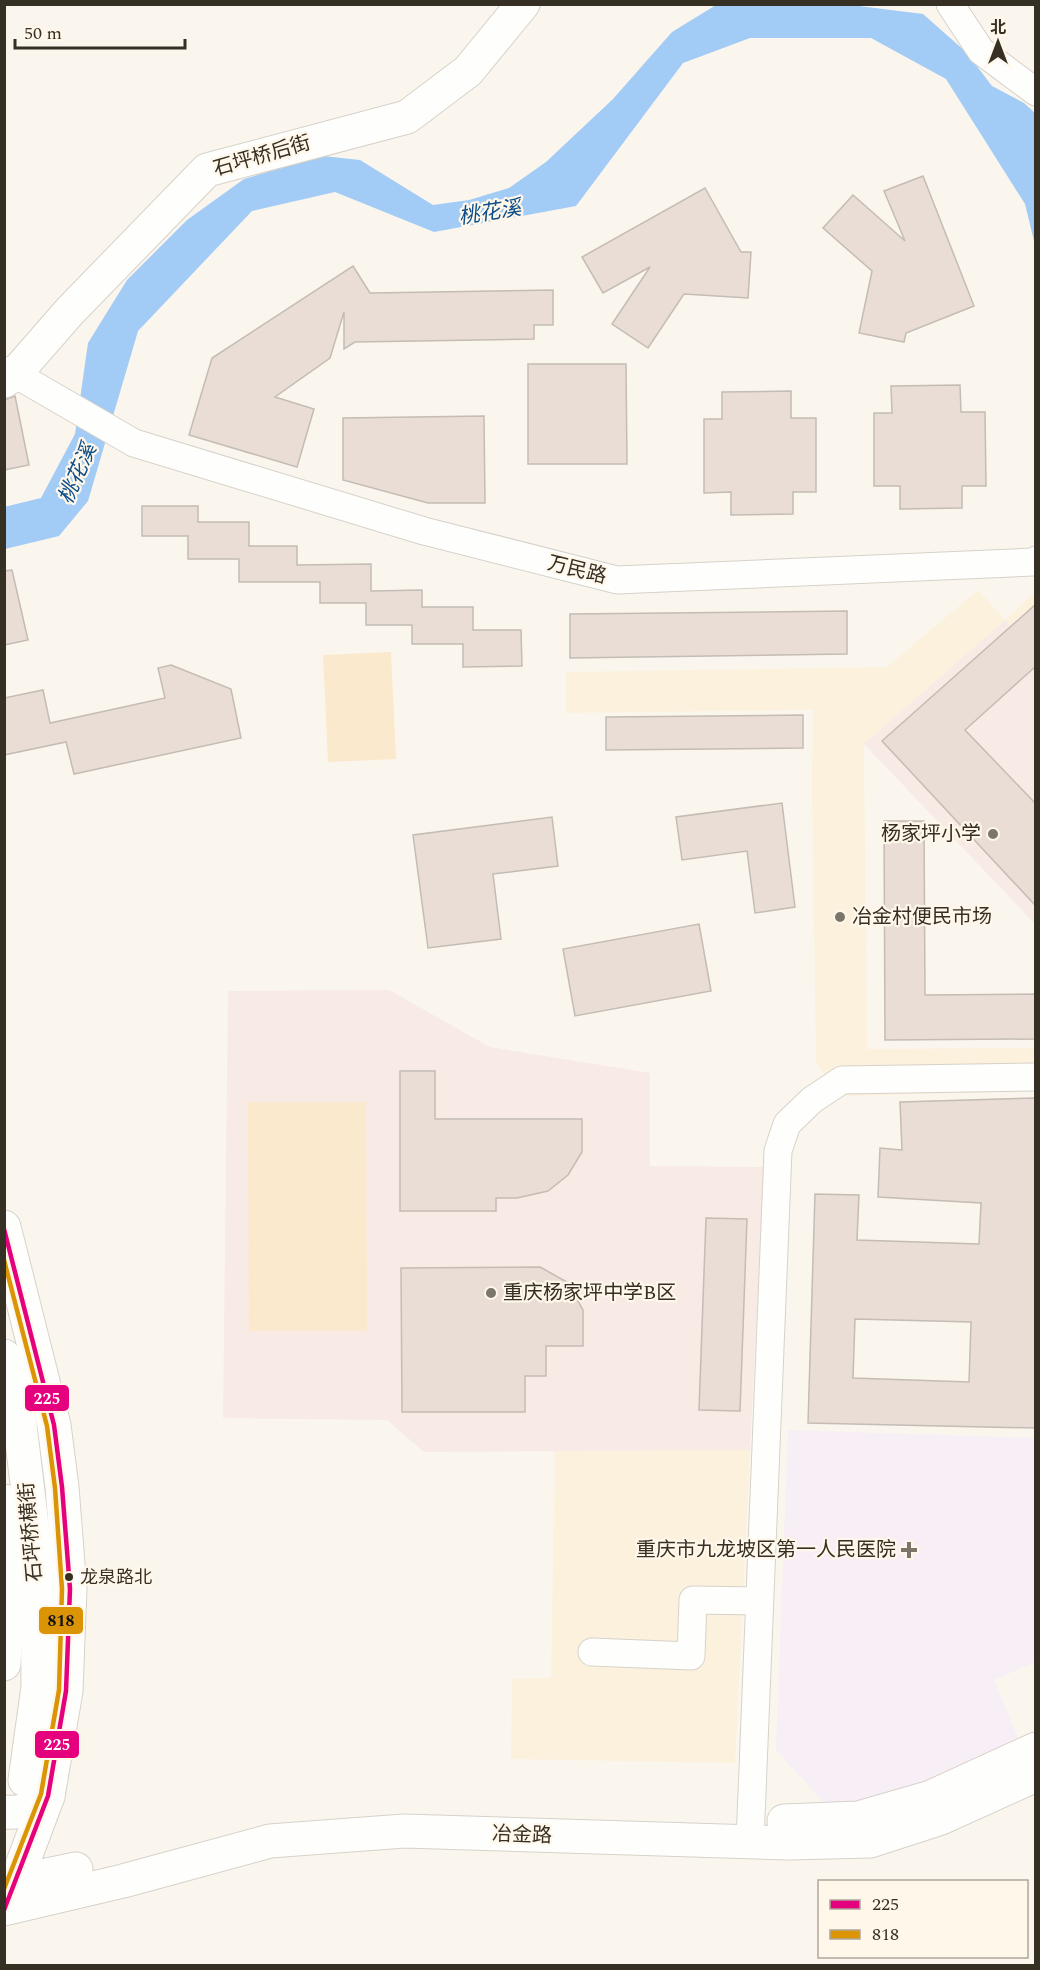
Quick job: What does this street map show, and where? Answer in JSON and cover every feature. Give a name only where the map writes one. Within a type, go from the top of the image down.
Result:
[{"type":"main road","name":"石坪桥后街","points":[[13,377],[70,311],[207,170],[407,117],[468,71],[521,5]]},
{"type":"main road","points":[[4,1227],[54,1425],[67,1539],[70,1588],[67,1681],[7,1899]]},
{"type":"main road","name":"石坪桥横街","points":[[4,1356],[20,1425],[37,1567],[36,1788]]},
{"type":"main road","name":"石坪桥横街","points":[[4,1501],[10,1565],[4,1664]]},
{"type":"main road","name":"冶金路","points":[[750,1831],[858,1818],[931,1797],[1035,1749]]},
{"type":"main road","name":"冶金路","points":[[7,1899],[123,1881],[270,1841],[404,1831],[750,1831],[870,1841],[941,1818],[1035,1775]]},
{"type":"main road","points":[[4,1812],[16,1813],[33,1808],[36,1788]]},
{"type":"street","points":[[950,4],[981,51],[1035,92]]},
{"type":"street","name":"万民路","points":[[13,377],[134,443],[424,531],[617,580],[1033,562],[1035,560]]},
{"type":"street","points":[[750,1831],[778,1151],[787,1124],[812,1100],[842,1080],[1035,1077]]},
{"type":"street","points":[[592,1652],[691,1656],[693,1600],[759,1601]]},
{"type":"shaded area","name":"冶金村便民市场","points":[[978,590],[1005,620],[864,744],[867,1049],[1035,1048],[1035,1091],[844,1096],[816,1064],[813,710],[566,713],[566,672],[887,667]]},
{"type":"shaded area","points":[[1035,592],[1035,653],[1005,620]]},
{"type":"shaded area","name":"杨家坪小学","points":[[1005,620],[1035,653],[1035,924],[864,744]]},
{"type":"shaded area","points":[[391,652],[396,759],[328,762],[323,655]]},
{"type":"shaded area","name":"重庆杨家坪中学B区","points":[[389,990],[490,1047],[650,1073],[650,1166],[764,1167],[750,1450],[424,1452],[387,1420],[223,1418],[228,991]]},
{"type":"shaded area","points":[[248,1102],[366,1102],[367,1331],[249,1331]]},
{"type":"shaded area","name":"重庆市九龙坡区第一人民医院","points":[[788,1430],[1035,1438],[1035,1662],[994,1680],[1022,1747],[932,1786],[854,1804],[826,1805],[776,1750]]},
{"type":"shaded area","points":[[750,1450],[735,1763],[511,1759],[512,1679],[551,1678],[555,1451]]},
{"type":"water","name":"桃花溪","points":[[716,5],[851,5],[923,14],[966,52],[992,86],[1024,103],[1035,113],[1035,245],[1025,204],[946,79],[871,38],[750,38],[683,63],[576,206],[434,232],[335,192],[252,211],[138,331],[88,501],[59,536],[5,549],[4,507],[41,498],[75,434],[88,343],[127,280],[187,220],[244,179],[323,156],[360,160],[433,205],[469,200],[509,188],[546,162],[613,99],[672,32]]},
{"type":"building","points":[[923,176],[974,306],[906,333],[904,342],[859,333],[872,271],[823,228],[853,195],[905,241],[884,191]]},
{"type":"building","points":[[705,188],[741,252],[751,252],[748,298],[684,294],[648,348],[612,324],[650,267],[603,293],[582,257]]},
{"type":"building","points":[[353,266],[370,293],[553,290],[553,325],[534,325],[534,339],[355,342],[344,349],[344,312],[330,358],[275,397],[314,409],[297,467],[189,435],[212,358]]},
{"type":"building","points":[[528,364],[626,364],[627,464],[528,464]]},
{"type":"building","points":[[960,385],[961,412],[985,412],[986,486],[962,486],[962,508],[900,509],[900,486],[874,486],[874,413],[892,413],[891,386]]},
{"type":"building","points":[[791,391],[791,418],[816,418],[816,492],[793,492],[793,514],[731,515],[731,492],[704,493],[704,419],[722,419],[722,392]]},
{"type":"building","points":[[15,396],[29,465],[4,470],[4,400]]},
{"type":"building","points":[[484,416],[485,503],[428,503],[343,480],[343,418]]},
{"type":"building","points":[[142,506],[198,506],[198,522],[249,522],[249,546],[297,546],[297,565],[371,564],[371,591],[422,590],[422,607],[473,607],[473,630],[521,630],[522,666],[463,667],[463,644],[412,644],[412,625],[366,625],[366,603],[320,603],[320,582],[239,582],[239,559],[188,559],[188,536],[142,536]]},
{"type":"building","points":[[12,570],[28,640],[4,645],[4,571]]},
{"type":"building","name":"杨家坪小学","points":[[1035,605],[1035,667],[965,730],[1035,803],[1035,905],[882,741]]},
{"type":"building","points":[[847,611],[847,654],[570,658],[570,614]]},
{"type":"building","points":[[171,665],[231,689],[241,738],[74,774],[66,742],[4,755],[4,698],[43,690],[50,723],[165,698],[158,668]]},
{"type":"building","points":[[803,715],[803,748],[606,750],[606,717]]},
{"type":"building","points":[[782,803],[795,907],[755,913],[747,851],[682,860],[676,817]]},
{"type":"building","points":[[552,817],[558,866],[493,874],[501,939],[428,948],[413,835]]},
{"type":"building","points":[[884,821],[924,821],[925,995],[1035,994],[1035,1039],[885,1040]]},
{"type":"building","points":[[699,924],[711,991],[575,1016],[563,949]]},
{"type":"building","points":[[400,1071],[435,1071],[435,1119],[582,1119],[582,1152],[568,1175],[548,1191],[517,1198],[496,1198],[496,1211],[400,1211]]},
{"type":"building","points":[[1035,1098],[1035,1428],[808,1423],[815,1194],[859,1195],[857,1240],[979,1244],[981,1203],[878,1197],[880,1148],[902,1150],[900,1102]],"holes":[[[855,1319],[971,1322],[969,1382],[853,1378]]]},
{"type":"building","points":[[706,1218],[747,1219],[740,1411],[699,1410]]},
{"type":"building","points":[[540,1267],[567,1282],[583,1310],[583,1346],[546,1346],[546,1376],[525,1376],[525,1412],[402,1412],[401,1268]]},
{"type":"transit line","name":"225","points":[[4,1229],[54,1425],[62,1487],[70,1589],[66,1691],[48,1796],[4,1910]]},
{"type":"transit line","name":"818","points":[[4,1260],[47,1426],[55,1488],[62,1589],[59,1690],[41,1794],[4,1889]]},
{"type":"place","name":"杨家坪小学","points":[[993,834]]},
{"type":"place","name":"冶金村便民市场","points":[[840,917]]},
{"type":"place","name":"重庆杨家坪中学B区","points":[[491,1293]]},
{"type":"place","name":"重庆市九龙坡区第一人民医院","points":[[909,1550]]},
{"type":"place","name":"龙泉路北","points":[[69,1577]]}]
